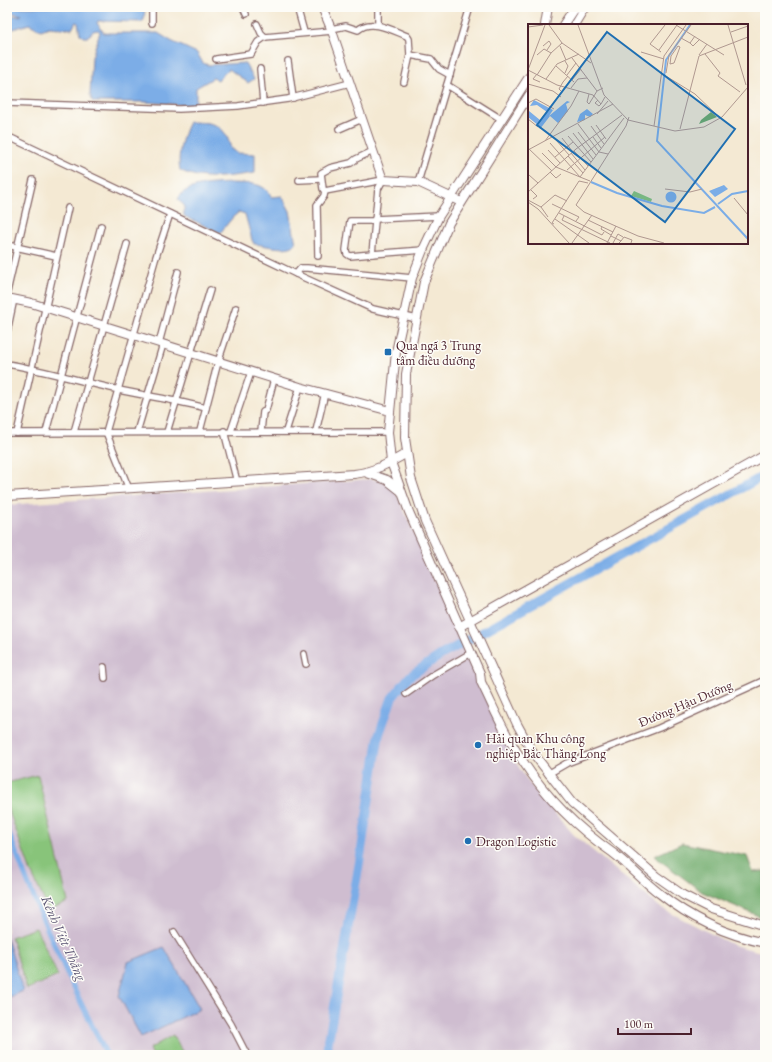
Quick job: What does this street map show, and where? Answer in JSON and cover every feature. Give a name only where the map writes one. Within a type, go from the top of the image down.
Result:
[{"type":"main road","points":[[322,7],[350,83],[382,180],[418,182],[461,202]]},
{"type":"main road","points":[[545,24],[548,7]]},
{"type":"main road","points":[[564,24],[575,7]]},
{"type":"main road","points":[[575,24],[586,7]]},
{"type":"main road","points":[[528,78],[438,216],[412,278],[396,352],[388,432],[391,462],[409,512],[480,673],[481,682],[512,744],[535,779],[567,815],[604,849],[612,853],[659,894],[698,920],[730,934],[765,943]]},
{"type":"main road","points":[[528,97],[449,223],[424,282],[406,374],[405,438],[416,495],[425,521],[517,724],[533,753],[548,774],[578,808],[656,876],[683,895],[706,907],[731,917],[765,926]]},
{"type":"main road","points":[[11,299],[45,307],[300,387],[390,411]]},
{"type":"main road","points":[[7,496],[367,473],[407,453]]},
{"type":"main road","points":[[459,627],[765,454]]},
{"type":"main road","points":[[367,473],[387,480],[401,491]]},
{"type":"main road","points":[[688,914],[696,902]]},
{"type":"main road","points":[[698,920],[706,907]]},
{"type":"main road","points":[[721,929],[731,930],[765,939]]},
{"type":"street","points":[[152,7],[152,23]]},
{"type":"street","points":[[243,7],[246,14]]},
{"type":"street","points":[[297,7],[304,32]]},
{"type":"street","points":[[378,7],[378,25]]},
{"type":"street","points":[[418,182],[470,7]]},
{"type":"street","points":[[257,24],[261,33],[265,37]]},
{"type":"street","points":[[216,59],[251,54],[258,42],[265,37],[331,30],[346,26],[358,30],[362,26],[378,25],[407,36],[409,39],[410,55],[404,82]]},
{"type":"street","points":[[410,55],[431,59],[439,69],[450,75]]},
{"type":"street","points":[[288,61],[293,98]]},
{"type":"street","points":[[260,69],[263,103]]},
{"type":"street","points":[[7,103],[179,109],[238,106],[293,98],[350,83]]},
{"type":"street","points":[[447,86],[501,119]]},
{"type":"street","points":[[339,129],[362,119]]},
{"type":"street","points":[[7,136],[296,274],[373,309],[417,319]]},
{"type":"street","points":[[318,256],[317,205],[324,196],[325,191],[323,189],[320,173],[351,163],[373,151]]},
{"type":"street","points":[[299,180],[321,179]]},
{"type":"street","points":[[7,292],[33,180]]},
{"type":"street","points":[[325,191],[382,180]]},
{"type":"street","points":[[372,254],[379,186],[382,180]]},
{"type":"street","points":[[17,433],[68,208]]},
{"type":"street","points":[[129,489],[106,432],[133,335],[170,214]]},
{"type":"street","points":[[423,250],[350,256],[347,254],[346,250],[350,221],[438,216]]},
{"type":"street","points":[[46,432],[101,226]]},
{"type":"street","points":[[74,432],[127,244]]},
{"type":"street","points":[[7,245],[56,256]]},
{"type":"street","points":[[296,274],[299,269],[305,268],[412,278]]},
{"type":"street","points":[[137,432],[161,344],[178,272]]},
{"type":"street","points":[[167,432],[210,290]]},
{"type":"street","points":[[7,332],[11,299]]},
{"type":"street","points":[[200,431],[218,362],[236,308]]},
{"type":"street","points":[[7,364],[31,368],[61,377],[117,390],[147,394],[206,408]]},
{"type":"street","points":[[231,431],[251,372]]},
{"type":"street","points":[[261,431],[263,412],[266,410],[274,379]]},
{"type":"street","points":[[286,431],[300,387]]},
{"type":"street","points":[[316,431],[325,393]]},
{"type":"street","points":[[7,433],[200,431],[388,432]]},
{"type":"street","points":[[224,431],[237,482]]},
{"type":"street","points":[[406,694],[470,651]]},
{"type":"street","points":[[304,654],[306,664]]},
{"type":"street","points":[[104,667],[105,678]]},
{"type":"street","name":"Đường Hậu Dưỡng","points":[[548,774],[567,763],[659,728],[765,680]]},
{"type":"street","points":[[174,932],[231,1024],[246,1055]]},
{"type":"shaded area","points":[[371,479],[392,483],[515,761],[529,783],[574,835],[661,908],[733,945],[765,953],[765,1055],[7,1055],[7,505]]},
{"type":"green space","points":[[38,775],[68,902],[49,911],[31,872],[7,806],[7,783]]},
{"type":"green space","points":[[682,843],[747,856],[753,872],[765,871],[763,918],[702,892],[654,856]]},
{"type":"green space","points":[[36,928],[58,976],[27,989],[11,937]]},
{"type":"green space","points":[[173,1035],[184,1055],[152,1055],[149,1049]]},
{"type":"water","points":[[7,7],[145,7],[144,20],[141,22],[98,21],[97,23],[104,33],[158,33],[197,53],[203,63],[208,65],[245,63],[254,79],[248,83],[229,69],[218,80],[213,78],[196,88],[196,106],[145,102],[93,102],[90,95],[92,57],[100,32],[98,30],[93,31],[88,37],[83,37],[80,34],[78,23],[76,22],[72,29],[49,27],[41,30],[29,24],[7,31],[7,15],[22,15],[7,12]]},
{"type":"water","points":[[189,122],[205,123],[217,126],[225,134],[231,149],[237,153],[255,154],[255,173],[227,177],[207,177],[188,174],[180,170],[179,159],[181,146],[184,133]]},
{"type":"water","points":[[210,184],[255,184],[264,188],[271,197],[282,196],[290,211],[296,244],[287,248],[282,248],[254,244],[245,214],[239,212],[220,233],[184,216],[184,205],[178,200],[181,194],[194,187]]},
{"type":"water","points":[[7,938],[23,991],[10,997],[7,993]]},
{"type":"water","points":[[164,947],[200,1009],[141,1037],[119,996],[128,962]]},
{"type":"waterway","points":[[326,1055],[360,859],[379,735],[392,698],[410,676],[441,655],[765,475]]},
{"type":"waterway","name":"Kênh Việt Thắng","points":[[7,828],[53,943],[107,1055]]},
{"type":"place","name":"Qua ngã 3 Trung tâm điều dưỡng","points":[[388,352]]},
{"type":"place","name":"Hải quan Khu công nghiệp Bắc Thăng Long","points":[[478,745]]},
{"type":"place","name":"Dragon Logistic","points":[[468,841]]}]
